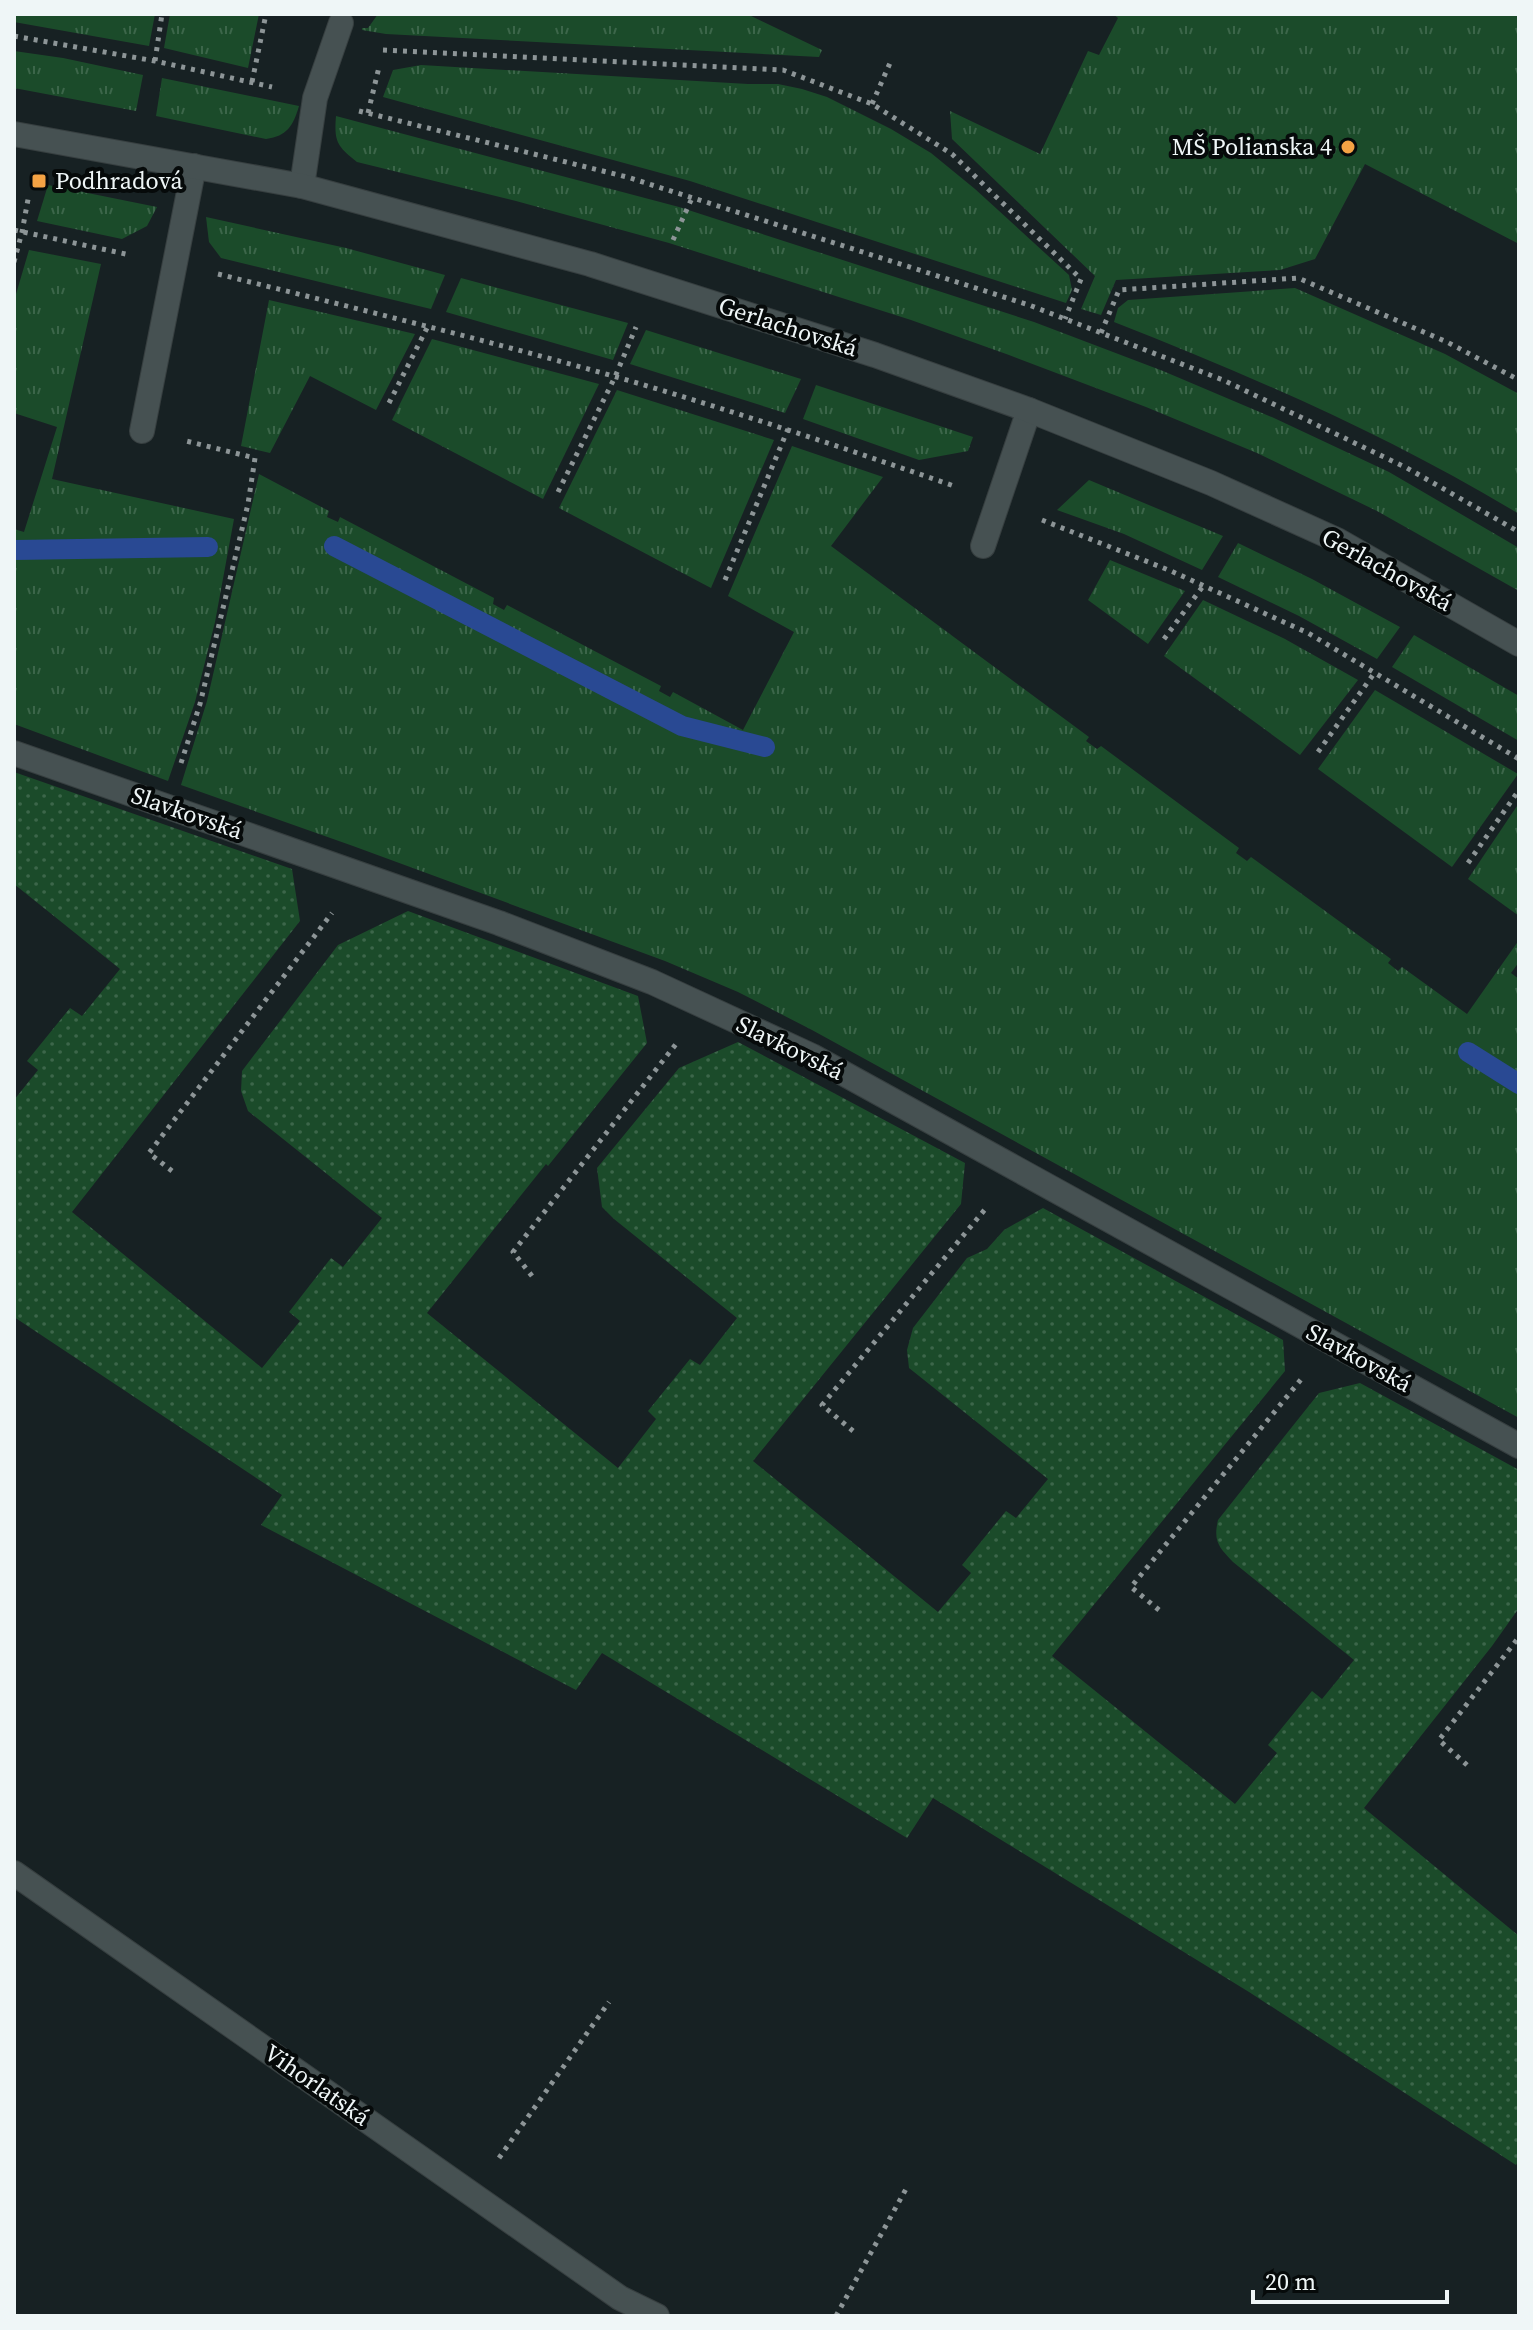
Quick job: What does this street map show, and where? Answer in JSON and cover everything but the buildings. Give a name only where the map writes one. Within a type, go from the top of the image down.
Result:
[{"type":"street","points":[[302,186],[315,98],[341,23]]},
{"type":"street","name":"Gerlachovská","points":[[14,134],[302,186],[590,264],[875,355],[1029,410],[1211,483],[1337,540],[1519,644]]},
{"type":"street","points":[[142,431],[194,166]]},
{"type":"street","points":[[983,546],[1029,410]]},
{"type":"street","name":"Slavkovská","points":[[14,753],[527,933],[652,982],[812,1056],[1519,1446]]},
{"type":"street","name":"Vihorlatská","points":[[14,1873],[473,2195],[622,2307],[657,2316]]},
{"type":"path","points":[[155,61],[162,14]]},
{"type":"path","points":[[252,82],[266,14]]},
{"type":"path","points":[[14,36],[252,82],[627,177],[1029,305],[1223,380],[1407,468],[1519,532]]},
{"type":"path","points":[[368,113],[383,49],[783,70],[872,104],[952,154],[1081,279],[1065,319]]},
{"type":"path","points":[[872,104],[890,63]]},
{"type":"path","points":[[14,262],[29,194]]},
{"type":"path","points":[[558,492],[615,377],[692,198]]},
{"type":"path","points":[[14,230],[173,264],[428,326],[615,377],[788,429],[998,503],[1203,586],[1308,633],[1519,759]]},
{"type":"path","points":[[1101,333],[1119,290],[1298,278],[1447,342],[1519,380]]},
{"type":"path","points":[[389,403],[428,326]]},
{"type":"path","points":[[725,580],[788,429]]},
{"type":"path","points":[[142,431],[255,458],[248,504],[200,704],[167,807]]},
{"type":"path","points":[[1164,639],[1203,586]]},
{"type":"path","points":[[1318,752],[1375,672]]},
{"type":"path","points":[[1468,863],[1519,790]]},
{"type":"path","points":[[172,1171],[149,1153],[361,874]]},
{"type":"path","points":[[532,1276],[513,1252],[706,1007]]},
{"type":"path","points":[[853,1431],[822,1405],[1018,1170]]},
{"type":"path","points":[[1159,1610],[1131,1587],[1332,1343]]},
{"type":"path","points":[[1467,1765],[1439,1740],[1519,1637]]},
{"type":"path","points":[[473,2195],[609,2002]]},
{"type":"path","points":[[836,2316],[906,2189]]},
{"type":"green space","points":[[14,14],[155,14],[149,46],[14,22]]},
{"type":"green space","points":[[170,14],[259,14],[248,68],[164,48]]},
{"type":"green space","points":[[378,14],[747,14],[822,50],[819,57],[386,34],[362,30],[368,28]]},
{"type":"green space","points":[[1113,14],[1519,14],[1519,244],[1365,164],[1315,259],[1280,270],[1116,280],[1101,315],[1081,309],[1095,276],[952,139],[950,111],[1040,154],[1088,51],[1099,55],[1118,18]]},
{"type":"green space","points":[[14,51],[143,75],[136,111],[14,88]]},
{"type":"green space","points":[[421,65],[778,84],[827,97],[931,153],[1069,275],[1072,290],[1066,303],[690,181],[383,97],[393,70]]},
{"type":"green space","points":[[162,78],[299,106],[288,129],[266,139],[156,116]]},
{"type":"green space","points":[[336,116],[679,207],[1034,322],[1163,371],[1389,472],[1519,548],[1519,591],[1377,511],[1257,453],[1009,355],[911,320],[669,243],[357,162],[338,143]]},
{"type":"green space","points":[[48,185],[157,207],[147,226],[122,239],[37,221]]},
{"type":"green space","points":[[206,217],[346,248],[445,275],[431,309],[221,258],[209,242]]},
{"type":"green space","points":[[29,250],[101,264],[52,479],[234,519],[215,622],[195,702],[168,781],[14,724],[14,529],[24,532],[57,427],[14,413],[14,301]]},
{"type":"green space","points":[[461,278],[628,323],[613,360],[446,312]]},
{"type":"green space","points":[[1295,288],[1445,354],[1519,394],[1519,514],[1421,459],[1321,409],[1114,322],[1118,308],[1128,300]]},
{"type":"green space","points":[[269,300],[415,334],[376,410],[310,376],[270,453],[241,446]]},
{"type":"green space","points":[[646,330],[801,379],[785,413],[630,364]]},
{"type":"green space","points":[[432,339],[599,384],[543,499],[392,420]]},
{"type":"green space","points":[[816,385],[973,437],[968,451],[919,460],[803,419]]},
{"type":"green space","points":[[617,390],[774,440],[711,588],[559,508]]},
{"type":"green space","points":[[792,446],[883,477],[831,546],[1089,737],[1086,741],[1097,749],[1101,746],[1239,848],[1236,853],[1247,861],[1251,857],[1391,959],[1388,963],[1398,971],[1402,967],[1467,1014],[1519,940],[1519,962],[1511,973],[1519,979],[1519,1418],[738,992],[665,961],[181,785],[207,701],[259,474],[329,511],[327,517],[338,522],[340,517],[494,598],[493,604],[504,610],[507,605],[661,686],[659,691],[670,697],[673,692],[743,730],[794,632],[728,596]]},
{"type":"green space","points":[[1089,480],[1223,536],[1202,570],[1124,534],[1057,510]]},
{"type":"green space","points":[[1238,543],[1400,627],[1377,659],[1299,616],[1218,577]]},
{"type":"green space","points":[[1110,560],[1185,591],[1148,644],[1088,600]]},
{"type":"green space","points":[[1203,600],[1285,639],[1358,680],[1300,755],[1164,656]]},
{"type":"green space","points":[[1414,635],[1519,696],[1519,741],[1392,667]]},
{"type":"green space","points":[[1375,690],[1518,774],[1452,867],[1318,769]]},
{"type":"green space","points":[[14,772],[292,869],[300,921],[72,1212],[262,1368],[300,1321],[289,1312],[331,1258],[343,1267],[382,1218],[248,1111],[241,1091],[242,1071],[338,945],[408,911],[638,996],[647,1043],[427,1313],[618,1468],[656,1419],[648,1411],[690,1359],[700,1365],[737,1318],[602,1207],[597,1168],[679,1068],[738,1042],[965,1163],[961,1204],[753,1461],[938,1612],[971,1573],[962,1565],[1006,1511],[1016,1518],[1048,1479],[909,1368],[907,1350],[913,1328],[967,1258],[987,1249],[1004,1230],[1043,1208],[1283,1340],[1285,1371],[1052,1656],[1235,1804],[1277,1753],[1268,1745],[1312,1691],[1322,1699],[1354,1660],[1233,1562],[1217,1539],[1218,1520],[1319,1393],[1360,1383],[1519,1470],[1519,1608],[1364,1808],[1519,1936],[1519,2161],[1516,2165],[1249,1992],[933,1798],[907,1838],[602,1653],[576,1690],[261,1525],[282,1495],[14,1317],[14,1100],[38,1070],[27,1061],[70,1008],[82,1016],[120,969],[14,884]]},
{"type":"green space","points":[[1519,803],[1519,916],[1468,879]]},
{"type":"waterway","points":[[334,546],[682,726],[765,747]]},
{"type":"waterway","points":[[14,550],[208,547]]},
{"type":"waterway","points":[[1468,1052],[1519,1084]]},
{"type":"place","name":"MŠ Polianska 4","points":[[1348,147]]},
{"type":"place","name":"Podhradová","points":[[39,181]]}]
